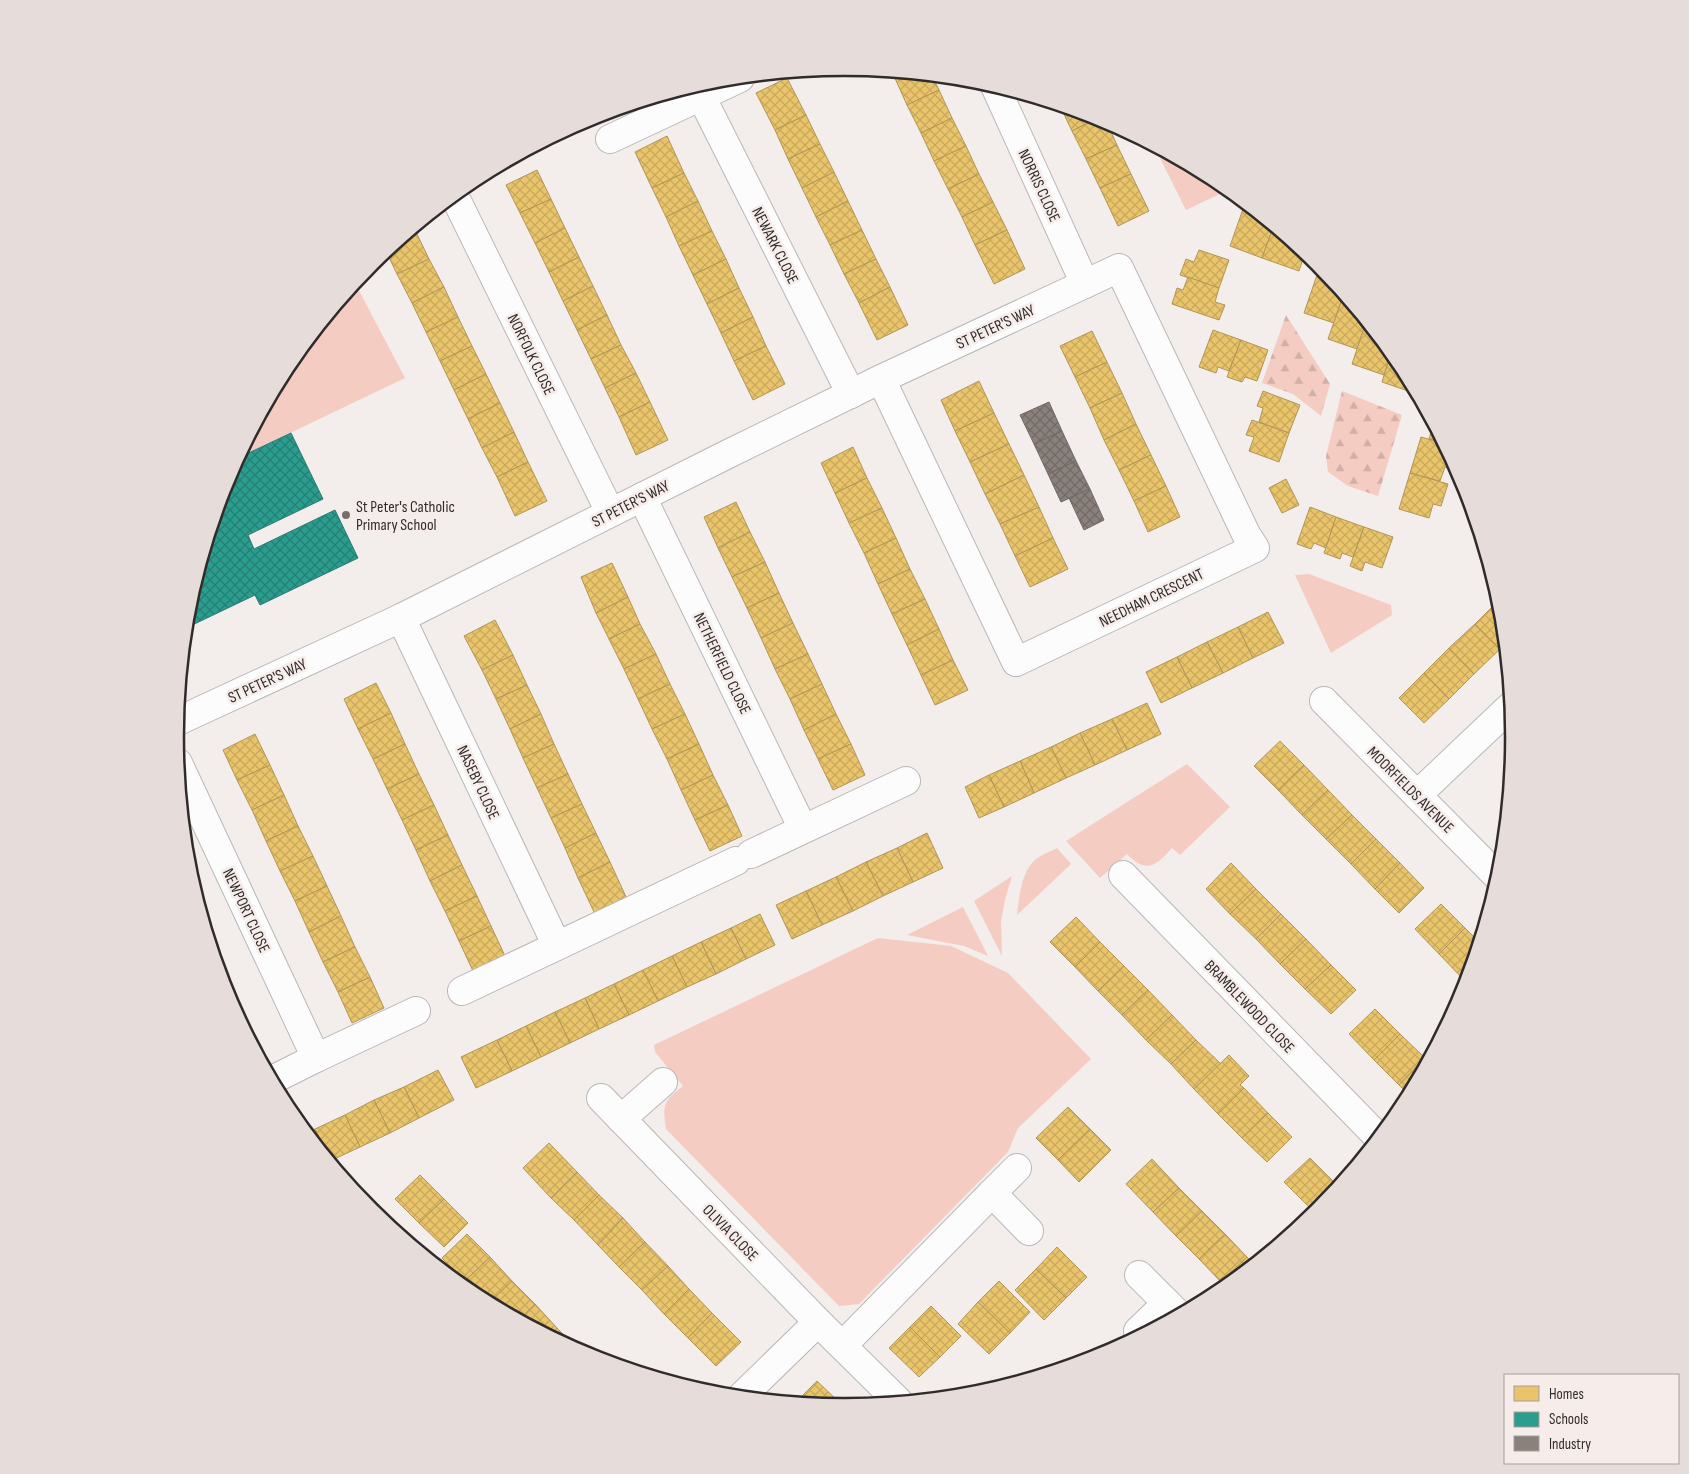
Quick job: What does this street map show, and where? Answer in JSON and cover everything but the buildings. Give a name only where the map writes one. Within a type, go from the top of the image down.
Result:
[{"type":"street","points":[[610,139],[716,89]]},
{"type":"street","name":"NORRIS CLOSE","points":[[999,95],[1085,284]]},
{"type":"street","name":"NEWARK CLOSE","points":[[701,96],[851,394]]},
{"type":"street","name":"NORFOLK CLOSE","points":[[457,202],[610,512]]},
{"type":"street","name":"NEEDHAM CRESCENT","points":[[881,379],[1016,662],[1255,548],[1246,534],[1119,268],[1085,284]]},
{"type":"street","name":"ST PETER'S WAY","points":[[184,718],[401,618],[524,558],[610,512],[881,379],[1085,284]]},
{"type":"street","name":"NETHERFIELD CLOSE","points":[[642,497],[803,829]]},
{"type":"street","name":"NASEBY CLOSE","points":[[401,618],[557,946]]},
{"type":"street","name":"MOORFIELDS AVENUE","points":[[1324,701],[1492,871]]},
{"type":"street","points":[[1417,795],[1504,712]]},
{"type":"street","name":"NEWPORT CLOSE","points":[[185,778],[316,1058]]},
{"type":"street","points":[[462,991],[906,781]]},
{"type":"street","name":"BRAMBLEWOOD CLOSE","points":[[1123,875],[1374,1133]]},
{"type":"street","points":[[278,1077],[416,1011]]},
{"type":"street","points":[[621,1119],[664,1082]]},
{"type":"street","name":"OLIVIA CLOSE","points":[[601,1098],[818,1322],[893,1396]]},
{"type":"street","points":[[843,1345],[1017,1168]]},
{"type":"street","points":[[992,1193],[1029,1231]]},
{"type":"street","points":[[1139,1275],[1172,1309],[1154,1320]]},
{"type":"street","points":[[748,1390],[818,1322]]},
{"type":"green space","points":[[1159,156],[1220,194],[1186,210]]},
{"type":"green space","points":[[359,290],[405,378],[248,453],[272,407],[295,370],[320,335]]},
{"type":"green space","points":[[1286,315],[1330,384],[1321,416],[1293,394],[1262,383]]},
{"type":"green space","points":[[1342,391],[1402,415],[1378,496],[1348,486],[1328,472],[1326,456]]},
{"type":"green space","points":[[1309,574],[1391,605],[1392,615],[1331,653],[1295,575]]},
{"type":"green space","points":[[1187,764],[1230,807],[1180,855],[1172,848],[1156,863],[1145,866],[1127,854],[1100,878],[1066,841]]},
{"type":"green space","points":[[1057,848],[1071,864],[1017,915],[1021,887],[1029,867],[1038,858]]},
{"type":"green space","points":[[1012,876],[1001,921],[1002,956],[974,901]]},
{"type":"green space","points":[[963,907],[988,956],[964,946],[907,935]]},
{"type":"green space","points":[[878,938],[951,946],[1008,973],[1091,1059],[1018,1128],[1008,1152],[859,1304],[839,1306],[666,1129],[664,1114],[666,1104],[683,1086],[655,1052],[654,1045]]},
{"type":"place","name":"St Peter's Catholic Primary School","points":[[346,515]]}]
